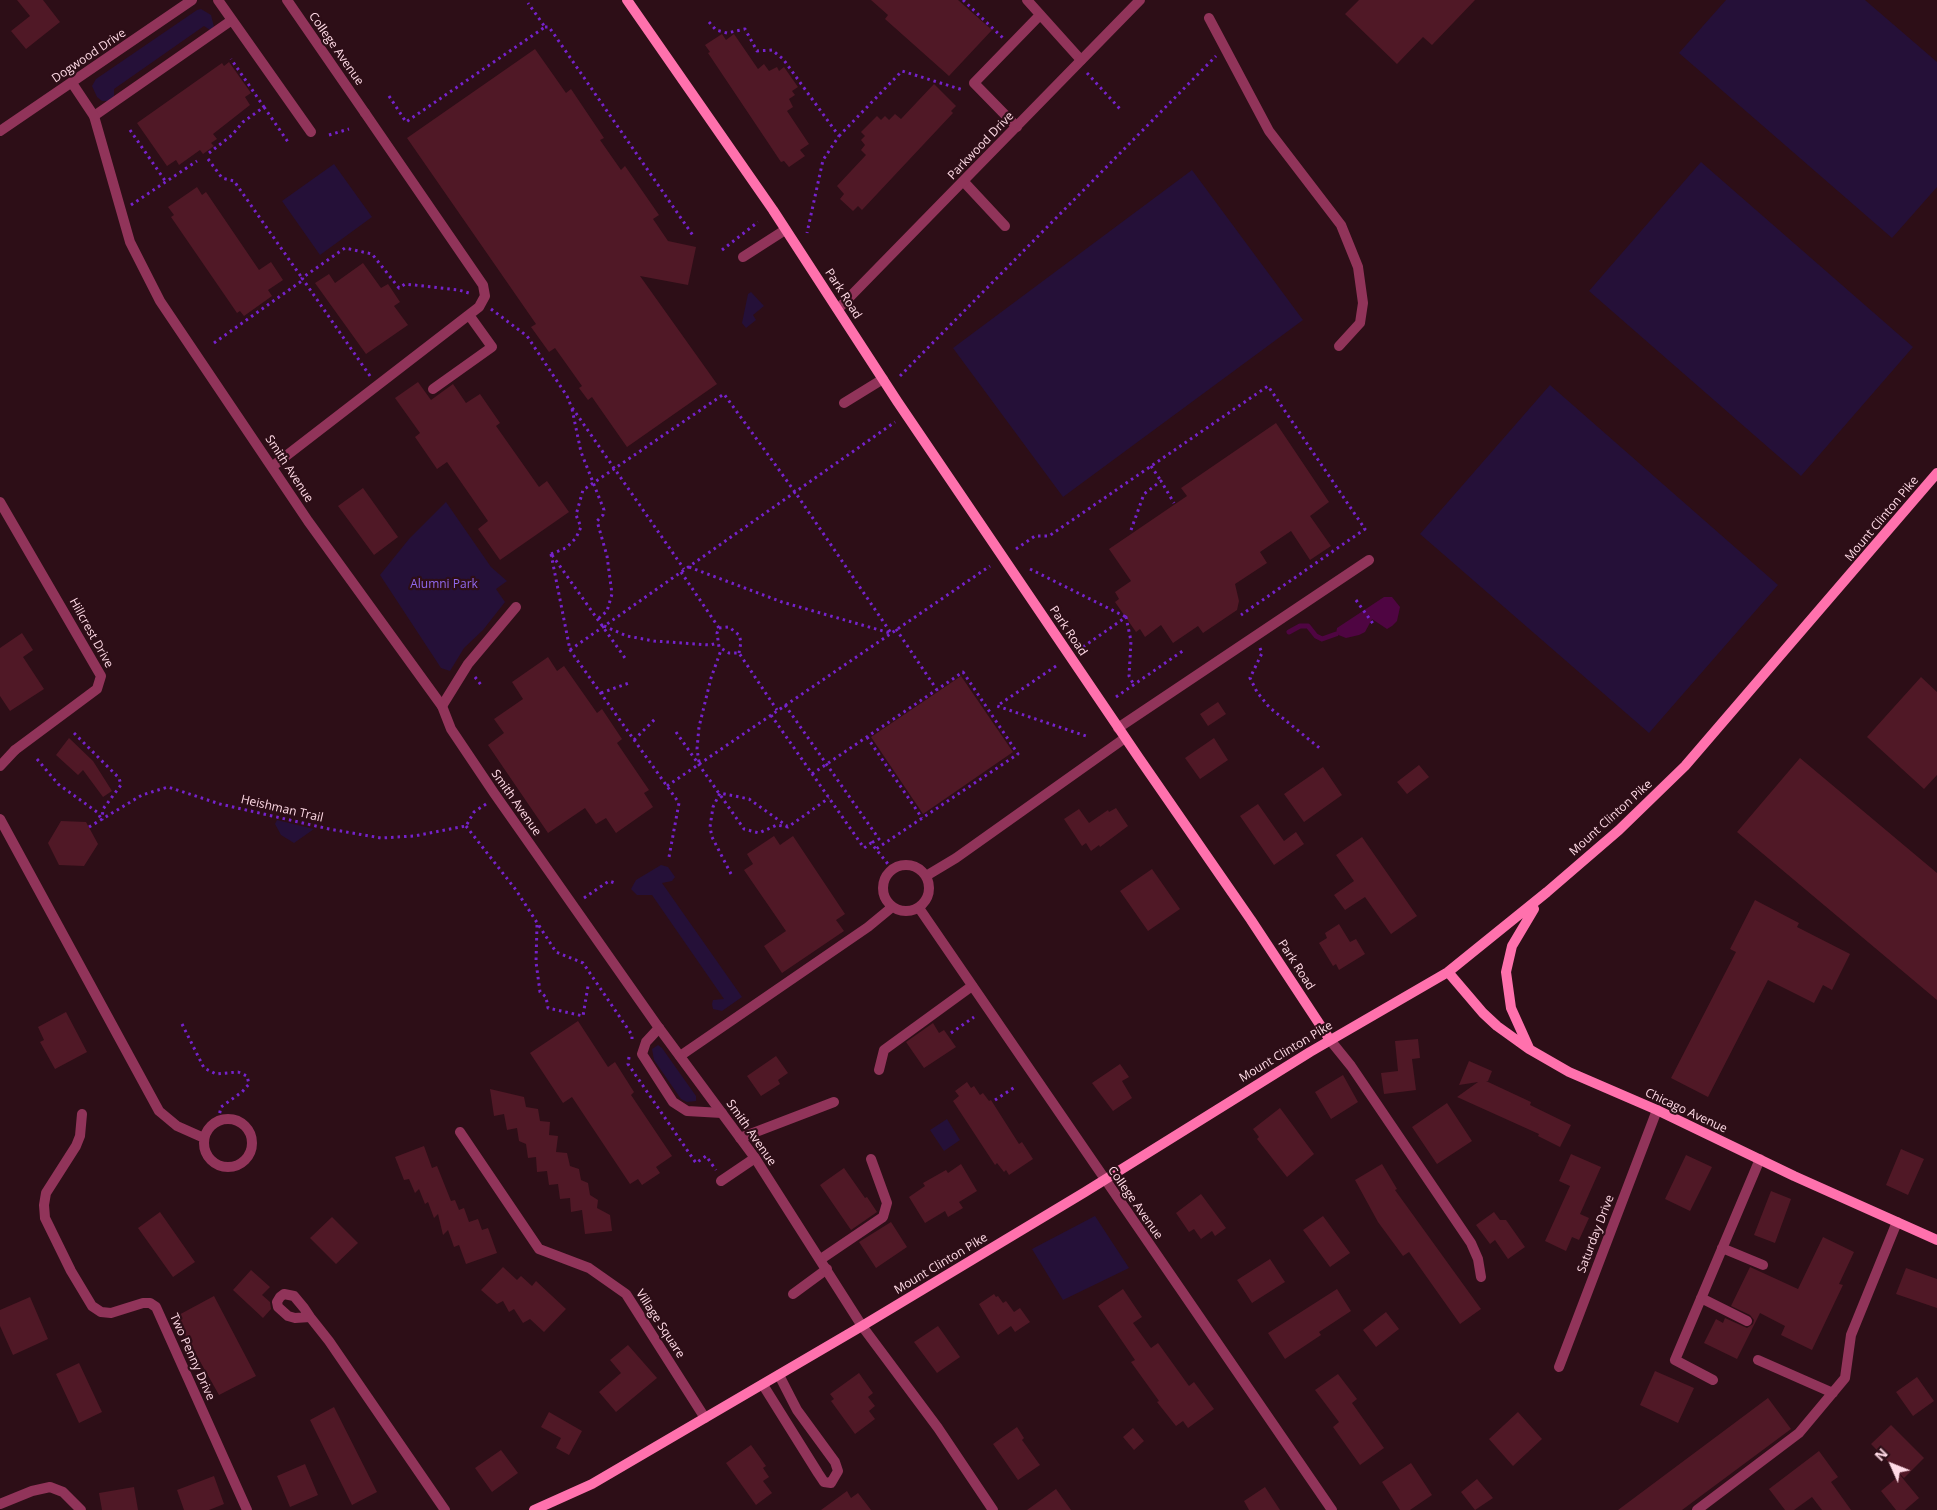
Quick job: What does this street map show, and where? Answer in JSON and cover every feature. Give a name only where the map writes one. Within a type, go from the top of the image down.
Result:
[{"type":"street","name":"Dogwood Drive","points":[[0,131],[192,0]]},
{"type":"street","points":[[218,0],[311,132]]},
{"type":"street","name":"College Avenue","points":[[287,0],[483,285],[485,294],[483,302]]},
{"type":"street","name":"Park Road","points":[[627,0],[785,230],[906,415],[1118,728],[1247,913],[1330,1040],[1351,1066],[1471,1243],[1478,1259],[1481,1277]]},
{"type":"street","points":[[1027,0],[1080,62]]},
{"type":"street","name":"Parkwood Drive","points":[[838,309],[1140,0]]},
{"type":"street","points":[[1017,126],[974,83],[1040,15]]},
{"type":"street","points":[[1209,18],[1269,131],[1342,225],[1358,267],[1363,303],[1360,322],[1339,346]]},
{"type":"street","points":[[94,116],[232,20]]},
{"type":"street","name":"Smith Avenue","points":[[72,83],[94,116],[130,242],[143,272],[169,314],[273,466],[308,521],[442,706],[451,729],[494,793],[659,1028],[755,1158],[862,1326],[938,1428],[993,1510]]},
{"type":"street","points":[[964,182],[1005,226]]},
{"type":"street","points":[[743,257],[785,230]]},
{"type":"street","points":[[273,466],[469,315],[483,302]]},
{"type":"street","points":[[433,389],[492,347],[469,315]]},
{"type":"street","points":[[844,403],[883,379]]},
{"type":"street","name":"Mount Clinton Pike","points":[[534,1510],[592,1484],[779,1375],[1104,1180],[1330,1040],[1448,972],[1548,892],[1618,830],[1685,766],[1937,473]]},
{"type":"street","name":"Hillcrest Drive","points":[[0,502],[102,676],[97,689],[15,750],[0,766]]},
{"type":"street","points":[[1118,728],[1369,560]]},
{"type":"street","points":[[442,706],[468,664],[516,607]]},
{"type":"street","points":[[926,876],[956,858],[1125,738]]},
{"type":"street","points":[[0,819],[159,1111],[177,1126],[204,1138]]},
{"type":"street","points":[[908,865],[915,866],[926,876],[930,890],[928,897],[919,908],[905,912],[891,908],[882,888],[892,869],[908,865]]},
{"type":"street","points":[[1529,1049],[1511,1008],[1506,972],[1512,946],[1519,932],[1548,892]]},
{"type":"street","points":[[680,1056],[868,927],[891,908]]},
{"type":"street","name":"College Avenue","points":[[919,908],[1332,1510]]},
{"type":"street","name":"Chicago Avenue","points":[[1448,972],[1482,1013],[1529,1049],[1568,1072],[1657,1110],[1937,1240]]},
{"type":"street","points":[[879,1070],[884,1050],[972,986]]},
{"type":"street","points":[[659,1028],[646,1042],[642,1054],[673,1102],[687,1111],[722,1113]]},
{"type":"street","points":[[740,1138],[834,1102]]},
{"type":"street","name":"Saturday Drive","points":[[1559,1366],[1657,1110]]},
{"type":"street","name":"Two Penny Drive","points":[[82,1114],[80,1136],[76,1146],[46,1192],[45,1218],[71,1271],[92,1306],[101,1312],[111,1313],[143,1303],[150,1303],[156,1307],[247,1510]]},
{"type":"street","points":[[232,1120],[245,1127],[251,1140],[248,1156],[235,1166],[219,1165],[206,1154],[204,1138],[207,1131],[218,1121],[232,1120]]},
{"type":"street","name":"Village Square","points":[[460,1132],[539,1249],[589,1268],[626,1294],[705,1418]]},
{"type":"street","points":[[721,1181],[755,1158]]},
{"type":"street","points":[[821,1259],[883,1217],[888,1203],[871,1159]]},
{"type":"street","points":[[1713,1380],[1675,1360],[1760,1159]]},
{"type":"street","points":[[1697,1510],[1799,1433],[1845,1378],[1851,1335],[1897,1222]]},
{"type":"street","points":[[1722,1248],[1763,1265]]},
{"type":"street","points":[[793,1294],[827,1269]]},
{"type":"street","points":[[1701,1298],[1747,1321]]},
{"type":"street","points":[[310,1317],[445,1510]]},
{"type":"street","points":[[1758,1360],[1833,1393]]},
{"type":"street","points":[[762,1385],[824,1482],[831,1483],[838,1471],[835,1462],[797,1410],[779,1375]]},
{"type":"street","points":[[0,1504],[32,1491],[50,1487],[62,1492],[81,1510]]},
{"type":"path","points":[[962,0],[1010,45]]},
{"type":"path","points":[[528,2],[545,27],[549,27],[694,237]]},
{"type":"path","points":[[709,22],[716,30],[727,33],[744,29],[758,50],[772,50],[783,59],[839,136]]},
{"type":"path","points":[[389,96],[406,122],[545,27]]},
{"type":"path","points":[[900,376],[1225,47]]},
{"type":"path","points":[[231,59],[288,142]]},
{"type":"path","points":[[1080,62],[1120,109]]},
{"type":"path","points":[[807,233],[823,160],[839,136],[902,71],[960,88],[967,94]]},
{"type":"path","points":[[209,152],[232,135],[243,122],[264,107]]},
{"type":"path","points":[[329,135],[349,129]]},
{"type":"path","points":[[130,130],[166,182]]},
{"type":"path","points":[[208,159],[222,178],[234,182],[372,379]]},
{"type":"path","points":[[133,204],[197,161]]},
{"type":"path","points":[[722,250],[758,222]]},
{"type":"path","points":[[214,343],[345,248],[372,254],[399,288],[405,284],[459,290],[472,294],[527,336],[567,396],[571,406],[581,452],[604,510],[603,515],[597,522],[607,556],[612,594],[607,611],[598,619]]},
{"type":"path","points":[[278,298],[281,302]]},
{"type":"path","points":[[1016,549],[1035,536],[1049,536],[1268,386],[1366,529],[1241,615]]},
{"type":"path","points":[[551,554],[566,548],[576,538],[581,527],[576,515],[583,490],[724,394],[795,492],[891,633]]},
{"type":"path","points":[[571,406],[683,570],[719,628],[718,643],[721,650],[711,678],[699,727],[697,749],[699,763]]},
{"type":"path","points":[[570,650],[906,415]]},
{"type":"path","points":[[1151,466],[1174,503]]},
{"type":"path","points":[[1131,530],[1144,494],[1160,481]]},
{"type":"path","points":[[551,554],[625,658]]},
{"type":"path","points":[[551,554],[570,650],[679,803],[669,856]]},
{"type":"path","points":[[688,566],[782,602],[891,633]]},
{"type":"path","points":[[667,786],[990,566]]},
{"type":"path","points":[[1030,569],[1126,617],[1132,641],[1129,676],[1134,686]]},
{"type":"path","points":[[1356,600],[1374,625]]},
{"type":"path","points":[[1083,648],[1126,617]]},
{"type":"path","points":[[603,626],[628,636],[654,641],[710,645],[718,643]]},
{"type":"path","points":[[719,628],[729,627],[739,635],[741,642],[739,653],[778,710]]},
{"type":"path","points":[[896,630],[937,690]]},
{"type":"path","points":[[1255,636],[1262,654],[1250,678],[1257,692],[1269,707],[1322,750]]},
{"type":"path","points":[[721,650],[729,653],[739,653]]},
{"type":"path","points":[[1116,697],[1184,650]]},
{"type":"path","points":[[1056,666],[997,706],[1086,736]]},
{"type":"path","points":[[812,774],[963,672],[1018,754],[876,849]]},
{"type":"path","points":[[473,675],[481,685]]},
{"type":"path","points":[[601,694],[629,683]]},
{"type":"path","points":[[771,715],[864,848],[878,839],[785,705]]},
{"type":"path","points":[[634,740],[655,719]]},
{"type":"path","points":[[676,732],[744,829],[759,833],[777,825],[788,827],[829,798]]},
{"type":"path","points":[[74,733],[119,778],[121,786],[103,809],[102,820]]},
{"type":"path","points":[[866,737],[922,818]]},
{"type":"path","points":[[37,760],[58,784],[97,812],[102,820]]},
{"type":"path","name":"Heishman Trail","points":[[89,827],[142,795],[168,786],[220,804],[381,838],[414,836],[466,826]]},
{"type":"path","points":[[720,793],[749,799],[788,827]]},
{"type":"path","points":[[720,793],[713,806],[710,827],[712,837],[731,874]]},
{"type":"path","points":[[487,803],[474,812],[466,826],[516,890],[556,952],[583,963],[632,1035]]},
{"type":"path","points":[[871,843],[892,869]]},
{"type":"path","points":[[581,900],[609,880],[615,883]]},
{"type":"path","points":[[537,925],[536,962],[540,992],[546,996],[548,1008],[583,1016],[588,986]]},
{"type":"path","points":[[951,1033],[974,1017]]},
{"type":"path","points":[[182,1024],[204,1068],[216,1074],[238,1072],[247,1076],[249,1084],[221,1107],[218,1121]]},
{"type":"path","points":[[995,1100],[1014,1086]]},
{"type":"green space","points":[[1726,0],[1865,0],[1937,62],[1937,187],[1892,238],[1679,53]]},
{"type":"green space","points":[[201,9],[211,15],[214,27],[210,30],[204,26],[114,89],[114,96],[109,101],[102,101],[97,97],[92,86],[96,79]]},
{"type":"green space","points":[[1701,162],[1913,347],[1801,476],[1589,291]]},
{"type":"green space","points":[[334,164],[372,217],[320,255],[282,201]]},
{"type":"green space","points":[[1192,170],[1303,320],[1063,497],[953,348]]},
{"type":"green space","points":[[751,292],[764,306],[753,315],[756,320],[746,328],[742,323],[748,294]]},
{"type":"green space","points":[[1550,385],[1778,585],[1649,733],[1420,534]]},
{"type":"green space","name":"Alumni Park","points":[[446,502],[491,567],[507,581],[496,589],[505,602],[483,630],[464,648],[450,671],[441,668],[380,575],[409,539]]},
{"type":"green space","points":[[277,820],[314,829],[294,843],[281,835],[275,824]]},
{"type":"green space","points":[[661,865],[668,867],[675,877],[672,881],[662,883],[742,997],[722,1011],[713,1009],[712,1004],[713,1000],[724,999],[652,895],[637,895],[631,889],[636,880]]},
{"type":"green space","points":[[658,1045],[696,1096],[696,1101],[687,1102],[681,1099],[654,1060],[652,1049]]},
{"type":"green space","points":[[947,1119],[960,1140],[944,1151],[930,1130]]},
{"type":"green space","points":[[1095,1216],[1129,1268],[1063,1300],[1032,1249]]},
{"type":"shaded area","points":[[1384,597],[1392,597],[1400,607],[1397,621],[1392,626],[1387,629],[1372,619],[1365,632],[1359,635],[1346,638],[1336,634],[1337,628]]},
{"type":"building","points":[[17,0],[43,0],[60,22],[26,49],[11,31],[30,16]]},
{"type":"building","points":[[871,0],[958,0],[992,30],[949,76],[885,19],[888,15]]},
{"type":"building","points":[[1359,0],[1475,0],[1432,45],[1423,37],[1397,64],[1345,14]]},
{"type":"building","points":[[722,34],[726,40],[734,34],[758,69],[764,64],[769,71],[777,67],[779,71],[784,67],[798,87],[792,91],[795,95],[789,99],[793,107],[787,111],[809,144],[800,150],[805,156],[789,167],[784,161],[781,162],[708,53],[710,52],[705,45]]},
{"type":"building","points":[[535,49],[566,93],[571,89],[604,138],[600,140],[621,170],[625,166],[659,215],[653,219],[668,241],[696,247],[688,285],[640,276],[717,384],[627,447],[592,397],[588,400],[579,388],[582,386],[555,348],[549,352],[531,327],[536,324],[407,138]]},
{"type":"building","points":[[229,62],[251,93],[245,97],[250,105],[213,134],[217,139],[211,143],[214,146],[203,154],[200,150],[179,165],[176,160],[167,166],[137,123],[222,63],[224,66]]},
{"type":"building","points":[[934,84],[956,106],[951,111],[953,113],[862,210],[858,206],[853,211],[840,199],[844,194],[837,186],[866,155],[861,150],[865,145],[861,140],[865,136],[861,132],[877,116],[881,120],[885,116],[889,120],[895,114],[901,119]]},
{"type":"building","points":[[197,187],[202,195],[206,192],[259,270],[271,262],[283,280],[268,290],[272,296],[244,316],[240,311],[237,313],[171,217],[174,215],[168,207]]},
{"type":"building","points":[[363,263],[381,288],[388,284],[400,302],[394,306],[408,325],[366,354],[315,283],[329,274],[335,283]]},
{"type":"building","points":[[418,382],[431,400],[453,384],[466,403],[480,394],[500,423],[496,426],[539,487],[547,481],[569,512],[500,560],[478,529],[488,521],[447,462],[437,469],[415,437],[420,433],[395,398]]},
{"type":"building","points":[[1276,423],[1329,502],[1310,516],[1331,546],[1310,560],[1291,531],[1260,552],[1267,563],[1235,584],[1239,601],[1237,610],[1203,633],[1198,626],[1173,643],[1161,625],[1145,637],[1140,629],[1136,632],[1115,602],[1119,599],[1115,592],[1131,581],[1109,549],[1187,496],[1181,488]]},
{"type":"building","points":[[363,488],[398,537],[374,555],[338,506]]},
{"type":"building","points":[[22,633],[33,650],[23,657],[44,689],[10,711],[0,696],[0,648]]},
{"type":"building","points":[[548,657],[557,671],[564,666],[597,713],[602,709],[622,739],[617,743],[649,790],[644,793],[653,807],[616,833],[606,818],[596,824],[585,808],[548,833],[488,745],[504,733],[494,719],[523,699],[512,682]]},
{"type":"building","points":[[961,676],[1013,752],[923,814],[871,737]]},
{"type":"building","points":[[1921,677],[1937,692],[1937,775],[1924,789],[1867,737]]},
{"type":"building","points":[[1218,702],[1226,714],[1208,726],[1200,714]]},
{"type":"building","points":[[69,738],[93,761],[112,791],[103,797],[83,770],[78,775],[56,755]]},
{"type":"building","points":[[1214,738],[1228,760],[1200,779],[1185,758]]},
{"type":"building","points":[[1800,758],[1937,873],[1937,1000],[1737,832]]},
{"type":"building","points":[[1419,765],[1429,777],[1407,794],[1397,782]]},
{"type":"building","points":[[1323,767],[1342,795],[1304,822],[1284,794]]},
{"type":"building","points":[[1258,804],[1284,841],[1296,832],[1304,844],[1274,865],[1240,816]]},
{"type":"building","points":[[1116,808],[1128,826],[1100,847],[1099,845],[1091,851],[1086,843],[1082,846],[1064,819],[1079,809],[1089,823],[1108,810],[1109,812]]},
{"type":"building","points":[[61,821],[86,822],[98,844],[84,866],[59,865],[48,843]]},
{"type":"building","points":[[774,836],[780,845],[793,836],[845,914],[836,920],[844,931],[782,973],[764,946],[786,931],[744,870],[753,864],[747,854]]},
{"type":"building","points":[[1362,837],[1417,916],[1391,934],[1365,897],[1345,910],[1334,895],[1354,881],[1336,855]]},
{"type":"building","points":[[1152,869],[1180,909],[1148,931],[1120,891]]},
{"type":"building","points":[[1755,900],[1799,923],[1797,927],[1850,954],[1832,990],[1823,985],[1814,1003],[1768,980],[1708,1097],[1671,1078],[1736,952],[1730,949]]},
{"type":"building","points":[[1339,924],[1350,942],[1356,939],[1365,954],[1339,970],[1336,964],[1333,966],[1319,943],[1327,938],[1325,933]]},
{"type":"building","points":[[66,1012],[87,1052],[55,1069],[40,1042],[44,1040],[38,1027]]},
{"type":"building","points":[[578,1021],[608,1067],[615,1062],[634,1092],[631,1095],[672,1156],[656,1167],[660,1173],[642,1185],[638,1179],[630,1184],[572,1097],[563,1103],[530,1053]]},
{"type":"building","points":[[933,1023],[939,1033],[944,1030],[956,1047],[924,1068],[906,1042]]},
{"type":"building","points":[[1418,1039],[1420,1058],[1412,1059],[1416,1090],[1384,1094],[1381,1073],[1398,1071],[1395,1041]]},
{"type":"building","points":[[776,1056],[788,1073],[778,1080],[780,1084],[761,1096],[747,1076]]},
{"type":"building","points":[[1469,1061],[1492,1071],[1488,1081],[1486,1081],[1531,1102],[1530,1105],[1571,1125],[1560,1147],[1538,1136],[1539,1134],[1457,1097],[1478,1082],[1459,1085]]},
{"type":"building","points":[[1120,1064],[1129,1077],[1122,1081],[1132,1098],[1113,1111],[1092,1083]]},
{"type":"building","points":[[1343,1075],[1358,1102],[1331,1119],[1315,1092]]},
{"type":"building","points":[[967,1082],[971,1088],[974,1086],[980,1095],[983,1093],[989,1101],[991,1100],[1019,1144],[1022,1142],[1033,1159],[1009,1175],[997,1163],[995,1165],[953,1101],[959,1096],[955,1091]]},
{"type":"building","points":[[490,1089],[524,1097],[526,1107],[538,1109],[540,1121],[550,1122],[549,1135],[558,1136],[556,1152],[567,1153],[570,1166],[579,1169],[581,1180],[588,1183],[590,1195],[598,1200],[597,1208],[610,1215],[612,1231],[585,1234],[582,1210],[571,1212],[570,1198],[560,1199],[558,1184],[549,1185],[547,1171],[537,1172],[536,1157],[528,1158],[526,1144],[519,1141],[517,1128],[507,1130],[504,1114],[494,1116]]},
{"type":"building","points":[[1447,1103],[1472,1141],[1437,1164],[1412,1127]]},
{"type":"building","points":[[1280,1108],[1314,1154],[1287,1177],[1257,1139],[1259,1137],[1253,1129]]},
{"type":"building","points":[[424,1146],[432,1168],[437,1166],[451,1201],[455,1200],[459,1210],[464,1208],[469,1222],[478,1219],[482,1230],[488,1228],[497,1253],[466,1264],[459,1245],[454,1247],[448,1230],[443,1235],[438,1214],[434,1218],[428,1202],[425,1204],[419,1189],[415,1193],[409,1179],[404,1180],[395,1157]]},
{"type":"building","points":[[1901,1149],[1924,1159],[1908,1195],[1886,1185]]},
{"type":"building","points":[[1571,1154],[1601,1167],[1580,1214],[1589,1218],[1579,1240],[1572,1237],[1566,1251],[1545,1241],[1570,1186],[1559,1181]]},
{"type":"building","points":[[1686,1155],[1712,1167],[1690,1211],[1665,1199]]},
{"type":"building","points":[[961,1164],[977,1191],[959,1202],[963,1208],[948,1217],[945,1211],[925,1223],[909,1197],[925,1186],[923,1183],[946,1170],[948,1173]]},
{"type":"building","points":[[1382,1164],[1397,1189],[1395,1190],[1481,1309],[1460,1324],[1409,1252],[1403,1256],[1378,1222],[1355,1180]]},
{"type":"building","points":[[844,1168],[877,1212],[851,1230],[820,1185]]},
{"type":"building","points":[[1771,1191],[1791,1199],[1775,1243],[1754,1235]]},
{"type":"building","points":[[1201,1194],[1226,1228],[1215,1236],[1212,1231],[1201,1239],[1194,1229],[1189,1232],[1176,1213]]},
{"type":"building","points":[[160,1212],[195,1262],[173,1277],[138,1228]]},
{"type":"building","points":[[1494,1212],[1500,1220],[1506,1220],[1525,1247],[1508,1259],[1495,1240],[1490,1244],[1476,1225]]},
{"type":"building","points":[[1323,1216],[1350,1253],[1330,1267],[1303,1230]]},
{"type":"building","points":[[332,1217],[358,1243],[336,1264],[310,1238]]},
{"type":"building","points":[[891,1222],[907,1247],[876,1268],[859,1242]]},
{"type":"building","points":[[1823,1237],[1854,1252],[1839,1284],[1843,1285],[1812,1350],[1781,1335],[1785,1326],[1760,1313],[1737,1359],[1704,1343],[1716,1319],[1723,1323],[1725,1318],[1747,1328],[1753,1324],[1754,1320],[1750,1315],[1731,1306],[1750,1267],[1798,1289]]},
{"type":"building","points":[[1270,1259],[1285,1282],[1252,1303],[1237,1280]]},
{"type":"building","points":[[503,1267],[517,1280],[521,1276],[532,1286],[536,1281],[566,1309],[544,1332],[530,1319],[523,1323],[514,1309],[509,1312],[503,1301],[497,1304],[481,1290]]},
{"type":"building","points":[[1906,1268],[1937,1279],[1937,1308],[1896,1294]]},
{"type":"building","points":[[251,1270],[270,1287],[262,1295],[270,1302],[271,1309],[263,1318],[233,1290]]},
{"type":"building","points":[[1123,1289],[1142,1317],[1133,1323],[1151,1348],[1158,1343],[1189,1386],[1194,1382],[1214,1409],[1188,1428],[1183,1421],[1176,1426],[1157,1402],[1159,1401],[1131,1362],[1135,1360],[1098,1306]]},
{"type":"building","points":[[1337,1289],[1351,1311],[1319,1332],[1321,1335],[1285,1359],[1268,1333]]},
{"type":"building","points":[[994,1294],[1003,1303],[1006,1301],[1014,1312],[1020,1308],[1030,1322],[1015,1332],[1011,1326],[998,1335],[979,1304]]},
{"type":"building","points":[[214,1296],[256,1376],[219,1395],[175,1317]]},
{"type":"building","points":[[30,1297],[48,1339],[13,1355],[0,1326],[0,1310]]},
{"type":"building","points":[[1386,1312],[1399,1329],[1376,1347],[1363,1330]]},
{"type":"building","points":[[938,1326],[960,1357],[937,1373],[914,1342]]},
{"type":"building","points":[[628,1345],[657,1378],[616,1412],[599,1392],[621,1373],[610,1360]]},
{"type":"building","points":[[79,1363],[102,1412],[79,1423],[56,1374]]},
{"type":"building","points":[[1655,1371],[1694,1388],[1678,1423],[1640,1405]]},
{"type":"building","points":[[859,1373],[873,1393],[868,1397],[875,1406],[869,1411],[875,1419],[855,1434],[831,1401],[834,1399],[830,1394]]},
{"type":"building","points":[[1338,1374],[1357,1399],[1352,1403],[1384,1448],[1360,1465],[1333,1427],[1339,1422],[1315,1390]]},
{"type":"building","points":[[1917,1377],[1934,1401],[1913,1416],[1896,1392]]},
{"type":"building","points":[[1768,1398],[1791,1429],[1682,1510],[1618,1510]]},
{"type":"building","points":[[334,1407],[377,1492],[352,1505],[310,1420]]},
{"type":"building","points":[[549,1412],[582,1431],[569,1455],[556,1448],[561,1438],[541,1427]]},
{"type":"building","points":[[1518,1412],[1542,1439],[1513,1466],[1489,1439]]},
{"type":"building","points":[[1891,1425],[1924,1458],[1904,1478],[1871,1444]]},
{"type":"building","points":[[1017,1427],[1024,1438],[1022,1440],[1040,1465],[1018,1480],[993,1444]]},
{"type":"building","points":[[1133,1428],[1144,1441],[1134,1450],[1123,1437]]},
{"type":"building","points":[[751,1445],[766,1466],[763,1468],[769,1477],[763,1481],[772,1493],[756,1505],[726,1463]]},
{"type":"building","points":[[501,1450],[518,1473],[492,1492],[475,1468]]},
{"type":"building","points":[[1819,1451],[1838,1477],[1831,1482],[1851,1510],[1822,1510],[1812,1497],[1794,1510],[1785,1510],[1769,1489]]},
{"type":"building","points":[[1411,1463],[1432,1495],[1410,1510],[1400,1510],[1382,1482]]},
{"type":"building","points":[[305,1464],[318,1495],[290,1507],[277,1476]]},
{"type":"building","points":[[1900,1475],[1919,1498],[1905,1510],[1896,1510],[1881,1491]]},
{"type":"building","points":[[214,1476],[224,1504],[209,1510],[184,1510],[177,1490]]},
{"type":"building","points":[[1477,1479],[1493,1498],[1475,1510],[1461,1492]]},
{"type":"building","points":[[134,1487],[138,1510],[102,1510],[99,1493]]},
{"type":"building","points":[[1265,1487],[1280,1510],[1249,1510],[1244,1501]]},
{"type":"building","points":[[1056,1489],[1071,1510],[1027,1510]]},
{"type":"building","points":[[847,1491],[851,1498],[858,1493],[871,1510],[821,1510]]},
{"type":"waterway","points":[[1289,632],[1300,626],[1308,626],[1316,636],[1322,639],[1336,634]]}]
